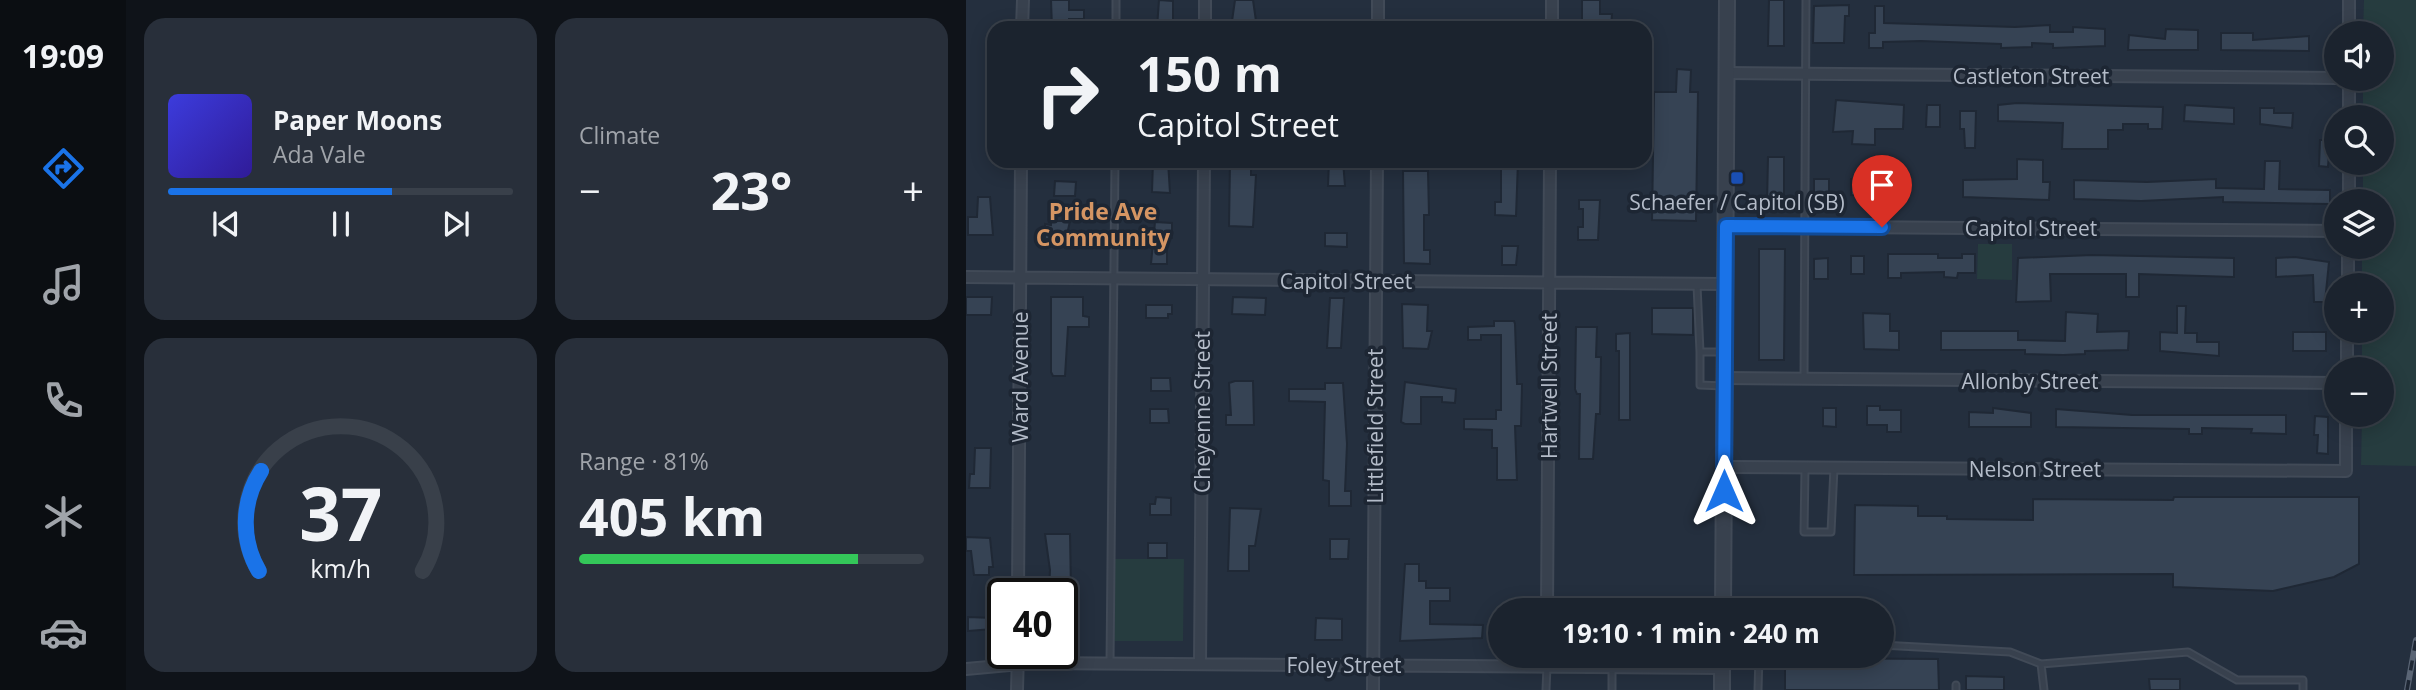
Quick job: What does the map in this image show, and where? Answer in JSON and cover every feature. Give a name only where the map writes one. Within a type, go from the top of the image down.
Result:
[{"type":"street","points":[[1022,21],[1023,0]]},
{"type":"street","points":[[1205,0],[1205,21]]},
{"type":"street","points":[[1378,0],[1378,21]]},
{"type":"street","points":[[1552,0],[1552,21]]},
{"type":"street","points":[[1723,598],[1727,0]]},
{"type":"street","points":[[2349,0],[2349,21]]},
{"type":"street","name":"Castleton Street","points":[[1727,73],[2324,78]]},
{"type":"street","name":"Ward Avenue","points":[[1018,578],[1021,168]]},
{"type":"street","name":"Cheyenne Street","points":[[1200,664],[1204,168]]},
{"type":"street","name":"Littlefield Street","points":[[1373,690],[1377,168]]},
{"type":"street","name":"Hartwell Street","points":[[1547,598],[1550,168]]},
{"type":"street","name":"Capitol Street","points":[[1726,226],[2324,231]]},
{"type":"street","name":"Capitol Street","points":[[966,278],[1725,284]]},
{"type":"street","name":"Allonby Street","points":[[1724,382],[1804,379],[2324,383]]},
{"type":"street","name":"Nelson Street","points":[[1724,467],[2346,471],[2346,427]]},
{"type":"street","name":"Foley Street","points":[[1078,662],[1373,665],[1488,662]]},
{"type":"street","name":"Foley Street","points":[[966,669],[987,665]]},
{"type":"street","points":[[1722,668],[1722,690]]},
{"type":"street","points":[[1017,690],[1018,669]]},
{"type":"lane","points":[[1116,0],[1116,21]]},
{"type":"lane","points":[[1804,379],[1806,0]]},
{"type":"lane","points":[[1110,663],[1115,168]]},
{"type":"lane","points":[[1697,284],[1700,385],[1724,382]]},
{"type":"lane","points":[[1700,352],[1725,352]]},
{"type":"lane","points":[[1805,468],[1804,532],[1831,532],[1834,468]]},
{"type":"lane","points":[[1894,646],[2010,652],[2041,664],[2188,652],[2237,680],[2303,680],[2303,690]]},
{"type":"lane","points":[[2041,664],[2044,690]]},
{"type":"lane","points":[[1546,690],[1547,668]]},
{"type":"lane","points":[[1612,668],[1612,690]]},
{"type":"lane","points":[[1758,690],[1759,668]]},
{"type":"green space","points":[[2364,0],[2416,0],[2416,466],[2361,465],[2362,427],[2394,427],[2394,357],[2362,357],[2362,343],[2394,343],[2394,273],[2362,273],[2362,259],[2394,259],[2394,189],[2363,189],[2363,175],[2394,175],[2394,105],[2363,105],[2363,91],[2394,91],[2394,21],[2363,21]]},
{"type":"green space","points":[[1978,244],[2012,244],[2012,280],[1977,279]]},
{"type":"green space","points":[[1115,559],[1184,559],[1183,641],[1114,641]]},
{"type":"building","points":[[1051,0],[1069,0],[1069,10],[1084,10],[1084,19],[1052,21]]},
{"type":"building","points":[[1159,0],[1173,1],[1173,21],[1158,21]]},
{"type":"building","points":[[1235,0],[1253,0],[1256,21],[1232,21]]},
{"type":"building","points":[[1582,0],[1600,0],[1600,14],[1612,14],[1611,21],[1582,21]]},
{"type":"building","points":[[1769,0],[1784,0],[1784,46],[1768,46]]},
{"type":"building","points":[[1849,5],[1849,16],[1845,16],[1844,43],[1813,43],[1814,6]]},
{"type":"building","points":[[1875,6],[1884,6],[1884,23],[2015,27],[2050,25],[2050,32],[2073,32],[2073,27],[2105,29],[2105,46],[2053,48],[2053,44],[2032,43],[2032,47],[2001,48],[2001,44],[1921,41],[1883,42],[1883,48],[1869,48],[1869,33],[1875,33]]},
{"type":"building","points":[[2166,29],[2198,30],[2198,50],[2128,50],[2129,35],[2165,39]]},
{"type":"building","points":[[2221,33],[2253,33],[2253,40],[2309,36],[2309,51],[2221,50]]},
{"type":"building","points":[[1677,69],[1691,70],[1690,92],[1698,92],[1696,221],[1652,220],[1654,92],[1676,92]]},
{"type":"building","points":[[1836,100],[1904,105],[1903,129],[1875,129],[1875,145],[1852,144],[1853,131],[1833,132]]},
{"type":"building","points":[[2017,103],[2163,107],[2162,129],[2148,129],[2148,124],[2123,124],[2123,130],[2108,130],[2108,149],[2062,149],[2063,123],[1998,121],[1998,105]]},
{"type":"building","points":[[1927,105],[1940,105],[1940,127],[1926,127]]},
{"type":"building","points":[[2185,105],[2234,108],[2234,124],[2184,121]]},
{"type":"building","points":[[2260,108],[2274,108],[2274,113],[2293,113],[2292,128],[2260,124]]},
{"type":"building","points":[[1960,111],[1976,111],[1975,148],[1965,148],[1964,129],[1960,129]]},
{"type":"building","points":[[2320,140],[2324,140],[2324,167],[2319,166]]},
{"type":"building","points":[[1768,157],[1784,157],[1784,204],[1767,204]]},
{"type":"building","points":[[2017,159],[2043,160],[2043,182],[2050,182],[2049,200],[1963,197],[1963,180],[2017,179]]},
{"type":"building","points":[[2265,161],[2280,161],[2279,189],[2324,190],[2324,204],[2223,202],[2223,197],[2141,201],[2074,199],[2074,180],[2147,182],[2216,179],[2216,188],[2264,189]]},
{"type":"building","points":[[1153,168],[1168,168],[1170,193],[1152,192]]},
{"type":"building","points":[[1230,168],[1251,168],[1251,175],[1256,175],[1253,227],[1229,226]]},
{"type":"building","points":[[1329,168],[1344,168],[1345,186],[1328,186]]},
{"type":"building","points":[[1501,168],[1518,168],[1516,216],[1495,215],[1495,202],[1501,202]]},
{"type":"building","points":[[1403,171],[1428,171],[1429,215],[1424,215],[1424,250],[1430,250],[1430,264],[1404,263]]},
{"type":"building","points":[[1814,179],[1829,179],[1829,201],[1814,202]]},
{"type":"building","points":[[1851,179],[1901,180],[1901,197],[1851,195]]},
{"type":"building","points":[[1055,181],[1076,182],[1075,196],[1054,196]]},
{"type":"building","points":[[978,197],[990,197],[993,235],[968,235],[968,217],[977,217]]},
{"type":"building","points":[[1579,200],[1600,200],[1598,240],[1578,240],[1578,227],[1583,227],[1583,209],[1579,209]]},
{"type":"building","points":[[1051,221],[1070,221],[1066,239],[1045,239],[1045,224],[1051,225]]},
{"type":"building","points":[[1155,222],[1172,223],[1172,238],[1167,238],[1167,264],[1151,264]]},
{"type":"building","points":[[1325,233],[1347,233],[1347,247],[1325,246]]},
{"type":"building","points":[[1502,246],[1518,246],[1516,265],[1502,265]]},
{"type":"building","points":[[1759,249],[1785,249],[1784,360],[1759,360]]},
{"type":"building","points":[[1888,254],[1938,254],[1938,258],[1962,258],[1962,254],[1975,254],[1975,273],[1958,273],[1957,278],[1944,277],[1944,272],[1901,273],[1901,278],[1888,278]]},
{"type":"building","points":[[2092,255],[2234,258],[2234,277],[2139,274],[2139,297],[2126,297],[2126,274],[2050,274],[2051,301],[2016,302],[2018,258]]},
{"type":"building","points":[[1851,256],[1864,256],[1864,274],[1851,274]]},
{"type":"building","points":[[2295,257],[2329,262],[2328,273],[2324,273],[2324,302],[2314,302],[2313,275],[2276,277],[2276,258]]},
{"type":"building","points":[[1828,258],[1828,279],[1814,279],[1814,259]]},
{"type":"building","points":[[966,297],[992,297],[991,315],[966,315]]},
{"type":"building","points":[[1051,297],[1083,297],[1083,316],[1089,317],[1089,327],[1068,327],[1065,376],[1053,376],[1051,372]]},
{"type":"building","points":[[1233,297],[1266,298],[1265,315],[1232,314]]},
{"type":"building","points":[[1330,298],[1344,298],[1341,348],[1327,348]]},
{"type":"building","points":[[1402,304],[1428,305],[1427,331],[1432,331],[1428,349],[1403,348]]},
{"type":"building","points":[[1146,305],[1172,305],[1172,314],[1168,314],[1168,318],[1146,318]]},
{"type":"building","points":[[2177,306],[2186,306],[2185,333],[2197,333],[2197,342],[2219,342],[2219,356],[2160,351],[2160,332],[2177,333]]},
{"type":"building","points":[[1652,308],[1693,308],[1693,335],[1652,334]]},
{"type":"building","points":[[2066,312],[2098,314],[2097,332],[2129,331],[2128,350],[2085,351],[2085,354],[2063,355],[2025,354],[2025,350],[1941,350],[1941,331],[2018,331],[2018,340],[2065,341]]},
{"type":"building","points":[[1863,313],[1890,314],[1890,331],[1899,331],[1899,350],[1864,349]]},
{"type":"building","points":[[1494,321],[1514,321],[1515,324],[1517,384],[1522,384],[1521,426],[1515,426],[1517,480],[1497,480],[1497,448],[1492,448],[1492,430],[1464,429],[1464,419],[1496,419],[1496,410],[1501,410],[1501,335],[1481,335],[1481,340],[1468,340],[1468,327],[1494,326]]},
{"type":"building","points":[[1576,327],[1597,327],[1596,357],[1601,357],[1600,414],[1596,414],[1593,459],[1579,459],[1580,394],[1577,394],[1575,389]]},
{"type":"building","points":[[2293,332],[2324,332],[2326,351],[2293,351]]},
{"type":"building","points":[[1630,333],[1630,420],[1619,420],[1619,351],[1616,351],[1616,334]]},
{"type":"building","points":[[1151,378],[1170,378],[1171,391],[1151,391]]},
{"type":"building","points":[[1253,381],[1254,425],[1226,425],[1226,415],[1231,415],[1229,383]]},
{"type":"building","points":[[1405,382],[1456,389],[1455,403],[1442,402],[1442,397],[1421,397],[1421,424],[1405,424],[1401,422]]},
{"type":"building","points":[[1325,383],[1343,383],[1347,444],[1345,491],[1351,491],[1351,506],[1329,506],[1329,481],[1323,480],[1325,402],[1289,401],[1289,389],[1325,389]]},
{"type":"building","points":[[1867,406],[1880,406],[1880,410],[1901,410],[1901,432],[1887,432],[1887,425],[1867,425]]},
{"type":"building","points":[[1823,408],[1836,408],[1836,427],[1823,426]]},
{"type":"building","points":[[1993,408],[2031,413],[2031,427],[1969,427],[1969,412],[1993,413]]},
{"type":"building","points":[[1150,409],[1168,409],[1169,423],[1150,423]]},
{"type":"building","points":[[2056,409],[2132,415],[2286,415],[2286,434],[2251,433],[2252,429],[2202,428],[2202,434],[2189,434],[2189,429],[2056,427]]},
{"type":"building","points":[[2315,416],[2324,417],[2324,427],[2328,427],[2328,454],[2317,453],[2318,435],[2314,435]]},
{"type":"building","points":[[975,448],[991,448],[990,488],[969,488],[970,474],[974,474]]},
{"type":"building","points":[[1156,497],[1171,498],[1171,515],[1150,515],[1150,504],[1155,504]]},
{"type":"building","points":[[2174,497],[2359,497],[2359,564],[2334,577],[2273,591],[2173,587],[2173,574],[1854,575],[1855,505],[1918,506],[1918,516],[1947,516],[1947,519],[2033,520],[2033,499],[2173,500]]},
{"type":"building","points":[[1230,508],[1261,509],[1255,546],[1249,546],[1249,571],[1228,571]]},
{"type":"building","points":[[1045,534],[1070,534],[1071,578],[1050,578]]},
{"type":"building","points":[[966,537],[990,538],[993,567],[989,567],[989,575],[974,575],[971,551],[966,551]]},
{"type":"building","points":[[1330,539],[1349,539],[1348,559],[1330,559]]},
{"type":"building","points":[[1148,543],[1167,543],[1167,558],[1148,558]]},
{"type":"building","points":[[1405,564],[1419,564],[1419,581],[1426,581],[1426,588],[1450,588],[1450,601],[1430,601],[1430,624],[1483,625],[1482,638],[1400,641]]},
{"type":"building","points":[[968,617],[987,618],[987,629],[968,631]]},
{"type":"building","points":[[1316,618],[1342,619],[1342,640],[1315,640]]},
{"type":"building","points":[[1894,659],[1938,659],[1939,690],[1785,690],[1785,668],[1894,668]]},
{"type":"building","points":[[1966,676],[2004,677],[2004,690],[1966,690]]},
{"type":"building","points":[[2149,679],[2180,679],[2180,690],[2150,690]]},
{"type":"railway","points":[[2407,690],[2416,640]]},
{"type":"place","name":"Schaefer / Capitol (SB)","points":[[1737,178]]},
{"type":"district","name":"Pride Ave Community","points":[[1103,224]]},
{"type":"route","points":[[1724,491],[1726,226],[1882,227]]}]
